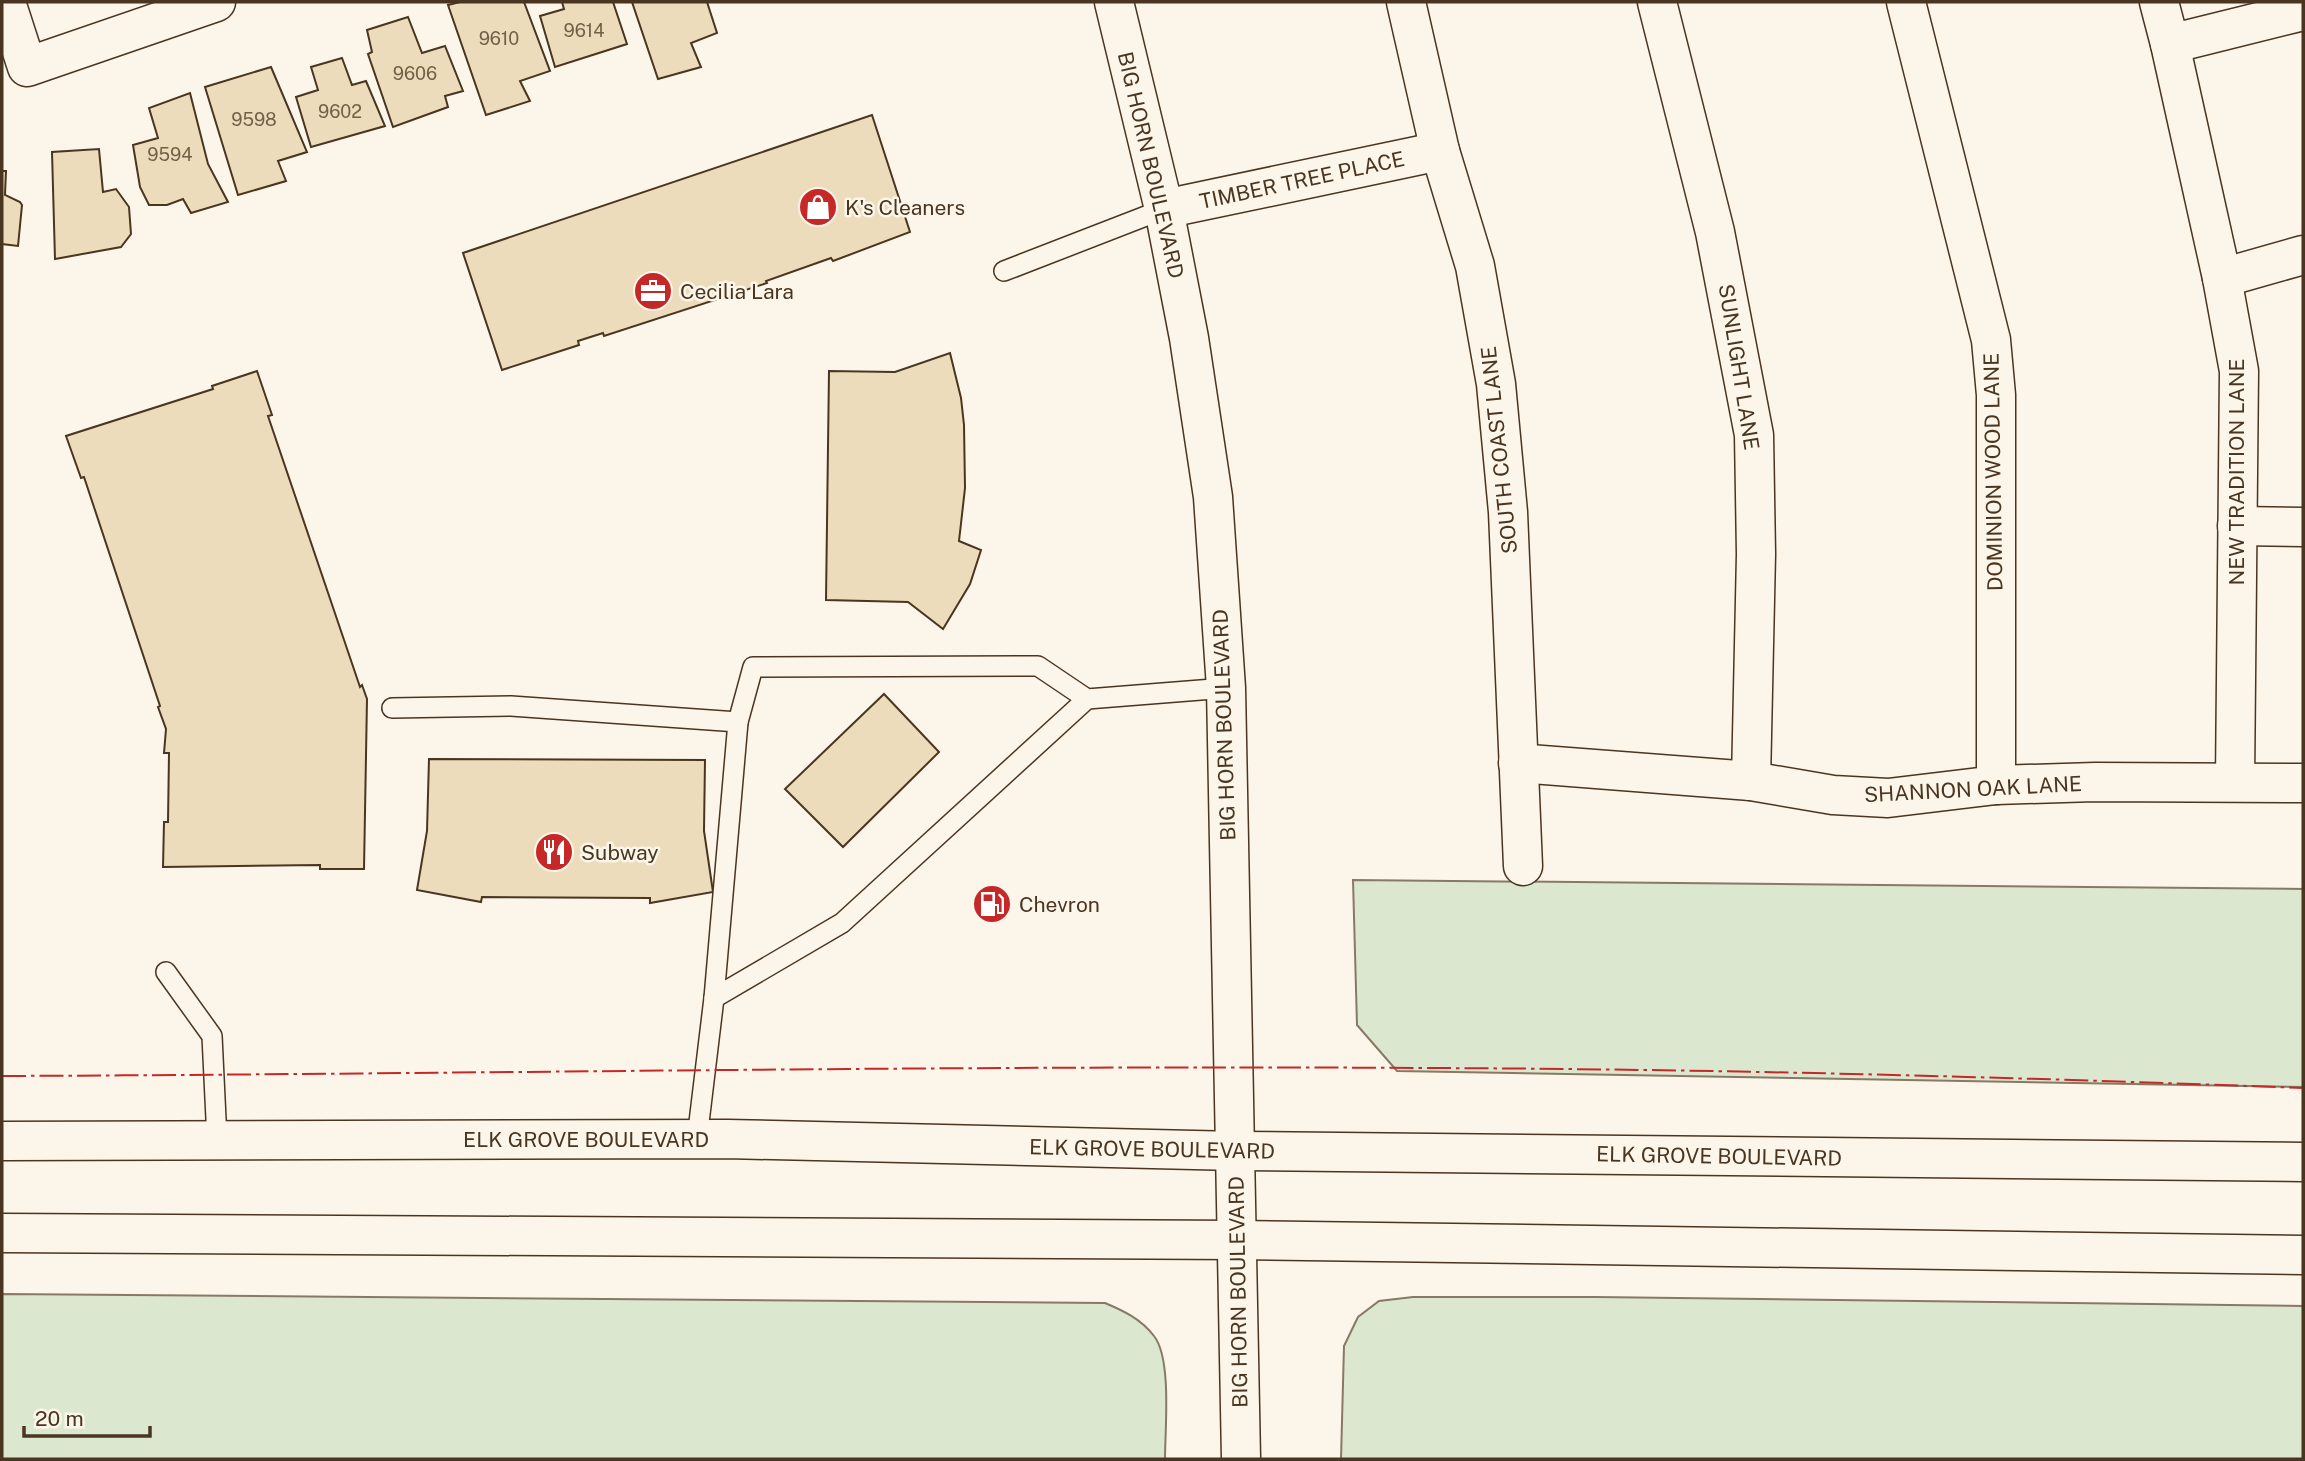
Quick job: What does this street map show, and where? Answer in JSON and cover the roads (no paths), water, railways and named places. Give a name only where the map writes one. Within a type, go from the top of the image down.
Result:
[{"type":"main road","points":[[6,2],[27,67],[216,2]]},
{"type":"main road","name":"BIG HORN BOULEVARD","points":[[1114,2],[1164,209],[1189,338],[1213,497],[1226,688],[1241,1459]]},
{"type":"main road","name":"SOUTH COAST LANE","points":[[1406,2],[1440,151],[1475,266],[1496,384],[1508,512],[1523,866]]},
{"type":"main road","name":"SUNLIGHT LANE","points":[[1657,2],[1715,232],[1754,435],[1756,554],[1751,781]]},
{"type":"main road","name":"DOMINION WOOD LANE","points":[[1906,2],[1991,340],[1996,396],[1996,786]]},
{"type":"main road","name":"NEW TRADITION LANE","points":[[2159,2],[2222,278],[2239,371],[2235,782]]},
{"type":"main road","points":[[2170,44],[2303,11]]},
{"type":"main road","name":"TIMBER TREE PLACE","points":[[1164,209],[1440,151]]},
{"type":"main road","points":[[2222,278],[2303,255]]},
{"type":"main road","points":[[2237,526],[2303,527]]},
{"type":"main road","name":"SHANNON OAK LANE","points":[[1518,762],[1751,781],[1833,794],[1888,798],[1996,786],[2095,782],[2303,783]]},
{"type":"main road","name":"ELK GROVE BOULEVARD","points":[[2,1141],[697,1139],[1236,1151],[2303,1162]]},
{"type":"main road","points":[[2,1233],[1238,1240],[2303,1255]]},
{"type":"lane","points":[[1004,271],[1164,209]]},
{"type":"lane","points":[[697,1139],[714,998],[738,722],[753,667],[1038,666],[1087,699]]},
{"type":"lane","points":[[714,998],[842,923],[1087,699],[1226,688]]},
{"type":"lane","points":[[393,708],[511,706],[738,722]]},
{"type":"lane","points":[[166,972],[212,1036],[217,1140]]},
{"type":"place","name":"K's Cleaners","points":[[818,207]]},
{"type":"place","name":"Cecilia Lara","points":[[653,291]]},
{"type":"place","name":"Subway","points":[[554,852]]},
{"type":"place","name":"Chevron","points":[[992,904]]}]
